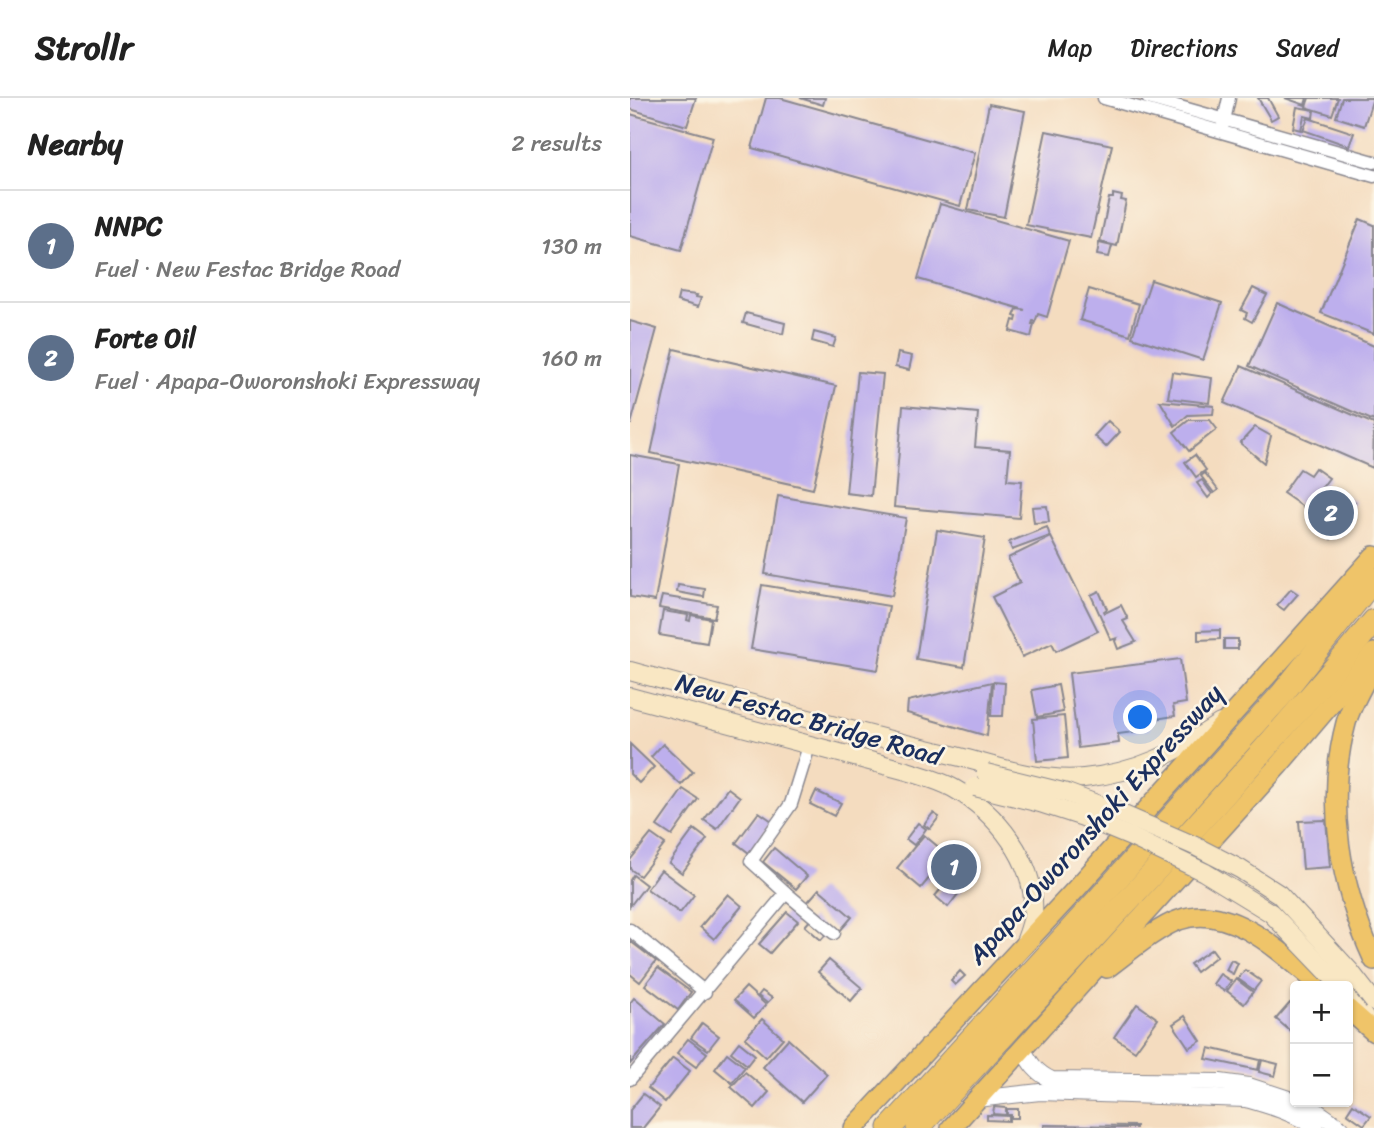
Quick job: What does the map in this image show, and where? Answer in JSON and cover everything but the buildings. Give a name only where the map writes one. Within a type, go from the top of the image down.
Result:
[{"type":"highway","name":"Apapa-Oworonshoki Expressway","points":[[890,1128],[1263,715],[1342,622],[1374,579]]},
{"type":"highway","points":[[918,1128],[1301,710],[1374,621]]},
{"type":"main road","name":"Apapa-Oworonshoki Expressway","points":[[854,1128],[1024,946],[1374,556]]},
{"type":"main road","points":[[951,1128],[1278,766],[1374,653]]},
{"type":"main road","points":[[1374,662],[1346,721],[1336,776],[1337,839],[1349,892],[1374,960]]},
{"type":"main road","points":[[630,671],[869,735],[1057,779],[1107,774],[1148,765],[1179,750],[1234,714]]},
{"type":"main road","points":[[712,693],[729,706],[980,780],[1131,837],[1204,872],[1272,913],[1336,981]]},
{"type":"main road","name":"New Festac Bridge Road","points":[[630,696],[907,771],[951,788],[984,810],[1002,828],[1016,850],[1027,876],[1033,915],[1024,946]]},
{"type":"main road","points":[[705,716],[726,715],[915,766],[980,780],[1067,793],[1195,846],[1240,869],[1279,894],[1349,970],[1374,1002]]},
{"type":"main road","points":[[1073,993],[1164,928],[1179,920],[1207,917],[1237,923],[1273,946],[1315,981]]},
{"type":"main road","points":[[1353,1002],[1374,1031]]},
{"type":"main road","points":[[1353,1013],[1374,1031]]},
{"type":"street","points":[[1104,98],[1374,162]]},
{"type":"street","points":[[1148,98],[1374,176]]},
{"type":"street","points":[[1223,125],[1229,98]]},
{"type":"street","points":[[809,746],[791,804],[751,861],[834,933]]},
{"type":"street","points":[[630,1079],[786,893]]},
{"type":"street","points":[[630,930],[705,992]]},
{"type":"street","points":[[1022,1048],[1039,1075],[1052,1080],[1220,1082],[1249,1086],[1290,1099]]},
{"type":"street","points":[[977,1099],[1040,1092],[1246,1099],[1307,1121],[1316,1128]]},
{"type":"street","points":[[1310,1107],[1341,1128]]},
{"type":"place","name":"Forte Oil","points":[[1331,513]]},
{"type":"place","name":"NNPC","points":[[954,867]]}]
